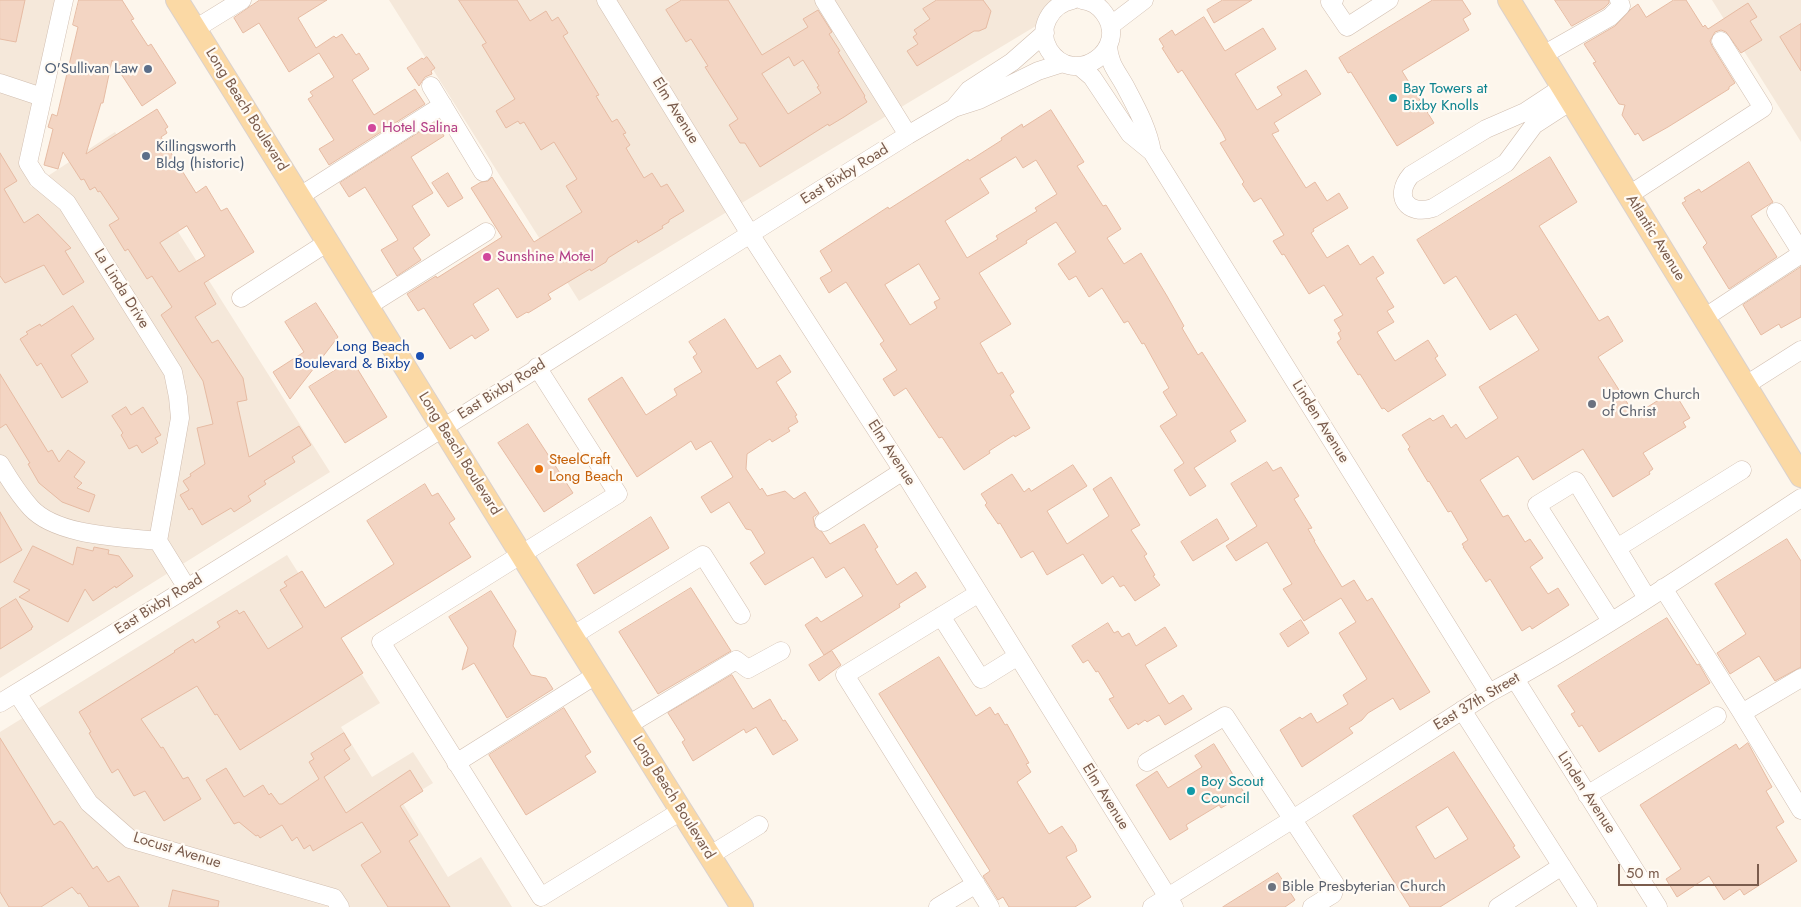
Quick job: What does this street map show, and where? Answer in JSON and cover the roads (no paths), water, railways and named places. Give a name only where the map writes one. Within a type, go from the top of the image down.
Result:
[{"type":"main road","name":"Long Beach Boulevard","points":[[177,0],[368,306],[441,428],[742,907]]},
{"type":"main road","name":"Atlantic Avenue","points":[[1509,0],[1746,385],[1795,450],[1801,476]]},
{"type":"street","name":"La Linda Drive","points":[[64,0],[28,163],[38,179],[67,202],[173,372],[180,418],[158,542]]},
{"type":"street","points":[[196,29],[242,0]]},
{"type":"street","name":"Elm Avenue","points":[[606,0],[750,234],[903,471],[1171,902]]},
{"type":"street","points":[[824,0],[908,135]]},
{"type":"street","points":[[1073,0],[1047,8],[1044,33],[1048,48],[1054,57],[1071,64],[1092,77],[1130,134],[1152,152]]},
{"type":"street","points":[[1110,26],[1144,0]]},
{"type":"street","points":[[1331,1],[1347,27],[1389,0]]},
{"type":"street","points":[[1543,55],[1610,17],[1621,6],[1618,0]]},
{"type":"street","points":[[1095,2],[1106,16],[1110,26],[1109,61],[1140,114],[1150,138],[1152,152]]},
{"type":"street","name":"East Bixby Road","points":[[954,108],[969,90],[1012,62],[1044,33]]},
{"type":"street","points":[[1629,195],[1763,108],[1721,41]]},
{"type":"street","name":"East Bixby Road","points":[[6,696],[187,588],[908,135],[954,108],[979,100],[1038,71],[1071,64],[1084,66],[1093,62],[1102,55],[1108,46]]},
{"type":"street","points":[[0,83],[42,96]]},
{"type":"street","points":[[431,86],[484,172]]},
{"type":"street","points":[[1567,94],[1534,125],[1506,163],[1433,208],[1423,211],[1413,208],[1405,202],[1402,192],[1405,182],[1411,175],[1486,129],[1567,94]]},
{"type":"street","points":[[300,196],[443,106]]},
{"type":"street","name":"Linden Avenue","points":[[1152,152],[1489,693]]},
{"type":"street","points":[[1704,318],[1801,253],[1776,212]]},
{"type":"street","points":[[368,306],[486,232]]},
{"type":"street","points":[[241,298],[328,242]]},
{"type":"street","points":[[1746,385],[1801,350]]},
{"type":"street","points":[[537,367],[618,494],[522,556],[381,642],[541,898],[681,811]]},
{"type":"street","points":[[0,464],[32,510],[51,523],[69,530],[158,542],[187,588]]},
{"type":"street","points":[[1617,548],[1742,470]]},
{"type":"street","points":[[824,522],[903,471]]},
{"type":"street","points":[[1611,621],[1537,505],[1576,481],[1648,598]]},
{"type":"street","name":"East 37th Street","points":[[1152,907],[1171,902],[1293,819],[1462,710],[1648,598],[1801,498]]},
{"type":"street","points":[[572,636],[702,555],[741,615]]},
{"type":"street","points":[[1663,588],[1801,810]]},
{"type":"street","points":[[979,593],[845,675],[990,907]]},
{"type":"street","points":[[940,616],[981,679],[1018,656]]},
{"type":"street","points":[[628,725],[736,660],[748,669],[781,651]]},
{"type":"street","points":[[456,763],[596,675]]},
{"type":"street","points":[[1742,713],[1801,678]]},
{"type":"street","name":"Linden Avenue","points":[[1514,679],[1658,907]]},
{"type":"street","name":"Locust Avenue","points":[[6,696],[89,803],[130,839],[334,898],[340,907]]},
{"type":"street","points":[[1462,710],[1588,907]]},
{"type":"street","points":[[1148,762],[1225,716],[1335,884],[1333,894],[1312,907]]},
{"type":"street","points":[[1587,794],[1717,716]]},
{"type":"street","points":[[709,856],[759,825]]},
{"type":"street","points":[[1498,907],[1562,866]]},
{"type":"street","points":[[938,907],[976,884]]},
{"type":"place","name":"O'Sullivan Law","points":[[148,69]]},
{"type":"place","name":"Bay Towers at Bixby Knolls","points":[[1393,98]]},
{"type":"place","name":"Hotel Salina","points":[[372,128]]},
{"type":"place","name":"Killingsworth Bldg (historic)","points":[[146,156]]},
{"type":"place","name":"Sunshine Motel","points":[[487,257]]},
{"type":"place","name":"Long Beach Boulevard & Bixby","points":[[420,356]]},
{"type":"place","name":"Uptown Church of Christ","points":[[1592,404]]},
{"type":"place","name":"SteelCraft Long Beach","points":[[539,469]]},
{"type":"place","name":"Boy Scout Council","points":[[1191,791]]},
{"type":"place","name":"Bible Presbyterian Church","points":[[1272,887]]}]
